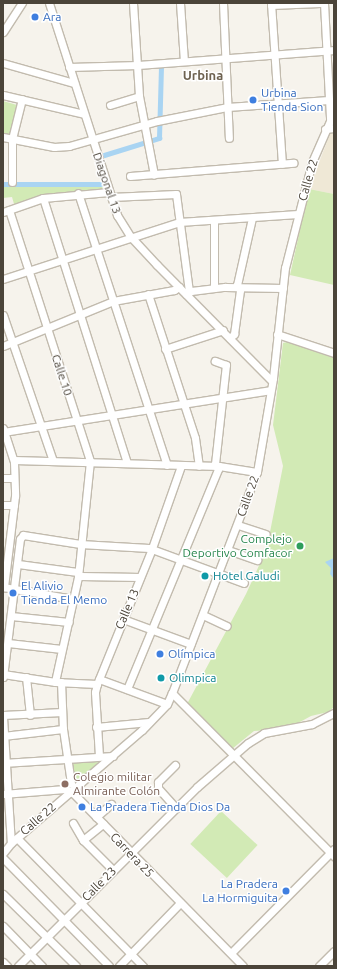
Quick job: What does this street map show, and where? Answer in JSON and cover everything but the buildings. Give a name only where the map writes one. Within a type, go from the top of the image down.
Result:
[{"type":"street","points":[[3,32],[22,3]]},
{"type":"street","name":"Diagonal 13","points":[[49,3],[117,216],[131,237],[179,287],[188,293],[230,338],[270,372],[271,380]]},
{"type":"street","points":[[133,3],[139,96],[146,124],[154,175]]},
{"type":"street","points":[[180,3],[184,61]]},
{"type":"street","points":[[223,3],[229,138]]},
{"type":"street","points":[[282,164],[277,54],[271,4],[320,3]]},
{"type":"street","points":[[324,3],[330,50],[330,119]]},
{"type":"street","points":[[69,67],[138,65],[330,50]]},
{"type":"street","points":[[3,63],[74,83]]},
{"type":"street","points":[[3,95],[84,114]]},
{"type":"street","points":[[110,105],[139,96]]},
{"type":"street","points":[[12,182],[12,139],[22,100]]},
{"type":"street","points":[[3,137],[54,147],[93,141],[146,124],[227,107],[329,100]]},
{"type":"street","name":"Calle 22","points":[[270,372],[283,288],[298,214],[312,162],[325,129],[334,112]]},
{"type":"street","points":[[325,129],[334,128]]},
{"type":"street","points":[[130,176],[293,163]]},
{"type":"street","points":[[78,194],[167,465]]},
{"type":"street","points":[[6,211],[43,198],[78,194],[176,194],[188,293],[214,288],[283,288]]},
{"type":"street","points":[[43,198],[127,463]]},
{"type":"street","name":"Calle 10","points":[[6,211],[28,271],[90,462],[78,574],[69,622],[62,649],[58,682],[71,783]]},
{"type":"street","points":[[3,279],[179,222],[298,214]]},
{"type":"street","points":[[230,338],[234,334],[239,288],[237,285],[252,218]]},
{"type":"street","points":[[214,220],[214,288]]},
{"type":"street","points":[[3,346],[113,301],[174,290],[179,287]]},
{"type":"street","points":[[148,294],[195,438],[198,466]]},
{"type":"street","points":[[3,315],[53,461]]},
{"type":"street","points":[[165,349],[223,330]]},
{"type":"street","points":[[277,334],[334,353]]},
{"type":"street","points":[[127,689],[150,628],[181,561],[218,469],[215,464],[226,365],[215,361]]},
{"type":"street","name":"Calle 22","points":[[3,853],[10,839],[71,792],[113,756],[167,704],[219,574],[257,472],[271,380]]},
{"type":"street","points":[[73,598],[3,587],[14,505],[14,460],[4,431],[223,396],[270,390]]},
{"type":"street","points":[[14,460],[198,466],[257,472]]},
{"type":"street","name":"Calle 13","points":[[99,756],[96,727],[98,682],[151,549],[181,466]]},
{"type":"street","points":[[3,478],[14,478]]},
{"type":"street","points":[[3,505],[14,505]]},
{"type":"street","points":[[238,525],[266,534]]},
{"type":"street","points":[[3,677],[21,537],[82,544],[151,549],[244,583]]},
{"type":"street","points":[[228,550],[257,560]]},
{"type":"street","points":[[18,564],[78,574],[140,577]]},
{"type":"street","points":[[203,615],[227,626]]},
{"type":"street","points":[[11,616],[69,622]]},
{"type":"street","points":[[123,619],[191,644]]},
{"type":"street","points":[[8,643],[62,649]]},
{"type":"street","points":[[3,674],[58,682],[98,682],[127,689],[167,704]]},
{"type":"street","points":[[26,677],[30,715]]},
{"type":"street","points":[[172,693],[333,853],[231,954]]},
{"type":"street","points":[[62,712],[3,716],[6,812],[10,839],[80,903],[143,966]]},
{"type":"street","name":"Calle 23","points":[[18,966],[176,808],[233,755],[264,733],[312,724],[334,713]]},
{"type":"street","points":[[96,727],[149,722]]},
{"type":"street","points":[[4,736],[63,729]]},
{"type":"street","points":[[4,763],[113,756]]},
{"type":"street","points":[[175,765],[158,782],[158,788],[176,808]]},
{"type":"street","points":[[5,794],[65,789],[71,792]]},
{"type":"street","name":"Carrera 25","points":[[71,792],[130,854],[243,966]]},
{"type":"street","points":[[96,817],[111,804]]},
{"type":"street","points":[[73,823],[83,840],[113,870]]},
{"type":"street","points":[[83,840],[102,824]]},
{"type":"street","points":[[3,858],[109,966]]},
{"type":"street","points":[[3,894],[76,966]]},
{"type":"street","points":[[119,966],[180,903]]},
{"type":"street","points":[[3,926],[42,966]]},
{"type":"street","points":[[319,966],[334,951]]},
{"type":"street","points":[[3,962],[7,966]]},
{"type":"shaded area","points":[[334,133],[334,194],[309,189],[330,134]]},
{"type":"green space","points":[[3,101],[17,105],[9,136],[3,134]]},
{"type":"green space","points":[[103,186],[104,189],[42,197],[14,204],[12,197],[3,198],[3,187]]},
{"type":"green space","points":[[309,189],[334,194],[334,285],[290,275]]},
{"type":"green space","name":"Complejo Deportivo Comfacor","points":[[287,342],[334,358],[334,707],[328,712],[311,716],[287,729],[254,731],[232,749],[187,704],[246,594],[262,559],[270,532],[283,466],[273,425],[283,343]]},
{"type":"green space","points":[[97,759],[98,763],[74,783],[72,781],[70,762]]},
{"type":"green space","points":[[221,811],[258,845],[227,878],[190,844]]},
{"type":"water","points":[[334,558],[334,579],[330,574],[331,568],[325,562]]},
{"type":"waterway","points":[[104,155],[159,138],[161,67]]},
{"type":"waterway","points":[[3,184],[104,184]]},
{"type":"place","name":"Ara","points":[[35,17]]},
{"type":"place","name":"Urbina Tienda Sion","points":[[253,100]]},
{"type":"place","name":"Complejo Deportivo Comfacor","points":[[300,546]]},
{"type":"place","name":"Hotel Galudi","points":[[205,576]]},
{"type":"place","name":"El Alivio Tienda El Memo","points":[[13,593]]},
{"type":"place","name":"Olímpica","points":[[160,654]]},
{"type":"place","name":"Olimpica","points":[[161,678]]},
{"type":"place","name":"Colegio militar Almirante Colón","points":[[65,784]]},
{"type":"place","name":"La Pradera Tienda Dios Da","points":[[82,807]]},
{"type":"place","name":"La Pradera La Hormiguita","points":[[286,891]]},
{"type":"district","name":"Urbina","points":[[203,75]]}]
